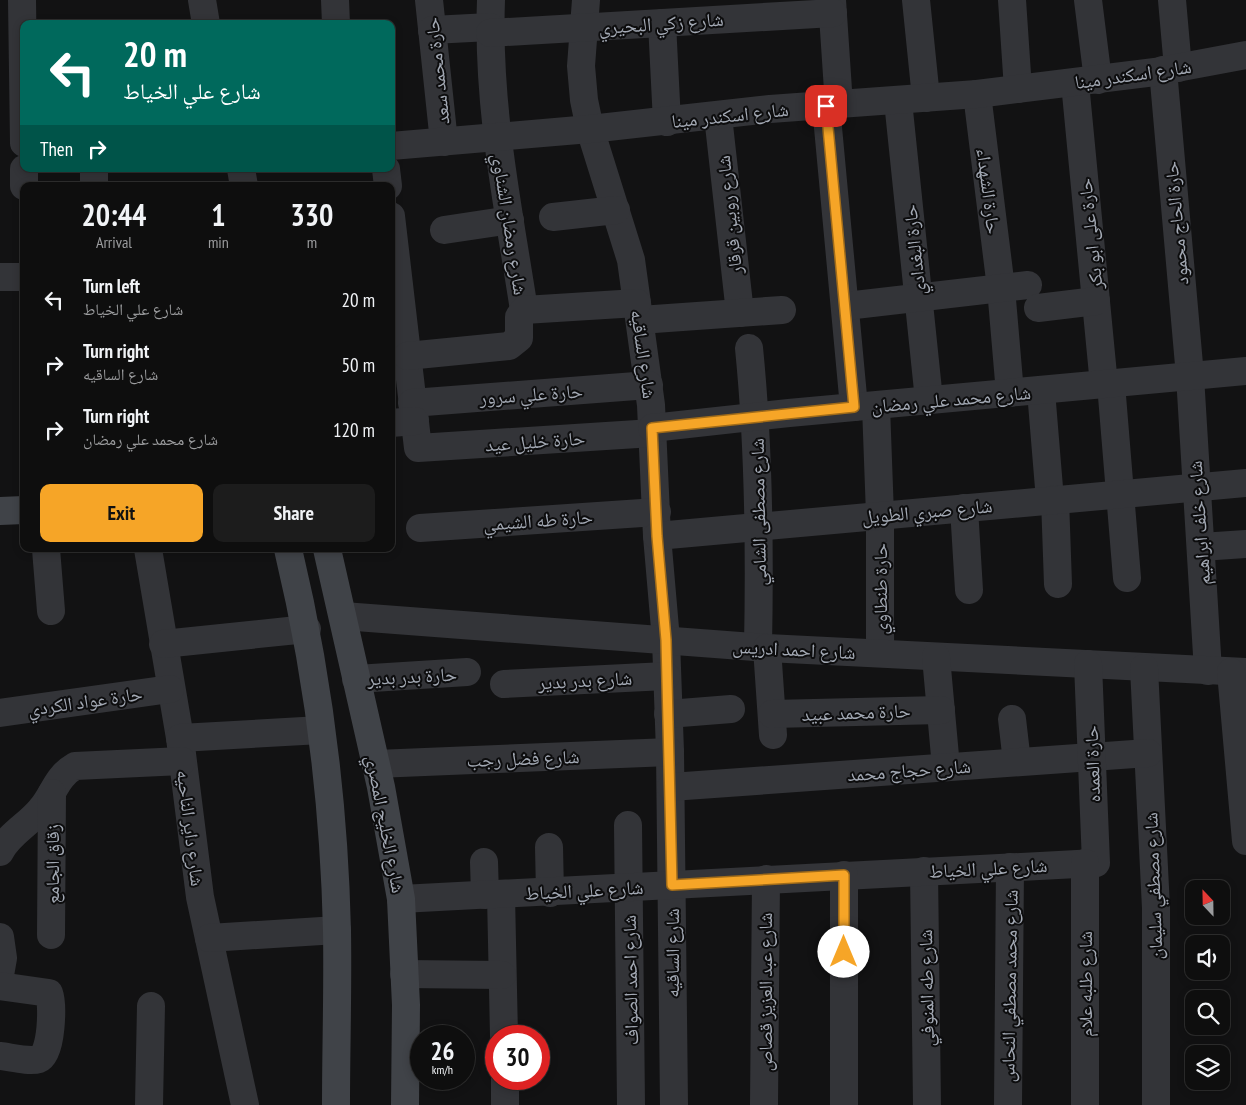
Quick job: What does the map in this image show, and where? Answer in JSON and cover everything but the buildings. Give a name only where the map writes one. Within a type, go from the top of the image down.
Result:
[{"type":"main road","points":[[0,511],[20,510]]},
{"type":"main road","points":[[289,552],[307,629],[330,805],[336,930],[336,1105]]},
{"type":"main road","name":"شارع الخليج المصري","points":[[328,552],[376,764],[401,899],[404,974],[405,1105]]},
{"type":"street","points":[[20,108],[15,65],[22,0]]},
{"type":"street","points":[[202,0],[205,20]]},
{"type":"street","points":[[335,0],[336,20]]},
{"type":"street","name":"حارة محمد سعد","points":[[429,0],[444,142]]},
{"type":"street","name":"شارع رمضان الشناوي","points":[[491,0],[490,30],[496,138],[524,310]]},
{"type":"street","name":"شارع الساقيه","points":[[586,0],[581,66],[590,129],[631,260],[649,385],[666,640],[670,752],[674,1105]]},
{"type":"street","points":[[916,0],[926,98]]},
{"type":"street","points":[[1012,0],[1018,89]]},
{"type":"street","name":"حارة على ابو بكر","points":[[1088,0],[1086,82],[1096,301],[1121,493],[1127,578]]},
{"type":"street","name":"حارة الحاج محمود","points":[[1172,0],[1171,69],[1190,376]]},
{"type":"street","name":"شارع زكي البحيري","points":[[432,30],[584,28],[662,23],[705,10],[832,6]]},
{"type":"street","name":"حارة طنطاوي","points":[[832,6],[832,106],[846,306],[865,406],[880,515],[880,654]]},
{"type":"street","points":[[662,23],[667,122]]},
{"type":"street","name":"شارع اسكندر مينا","points":[[395,146],[667,122],[770,110],[977,94],[1086,82],[1246,59]]},
{"type":"street","name":"حارة الشهداء","points":[[977,94],[1001,288],[1010,393]]},
{"type":"street","name":"حارة البغدادي","points":[[898,101],[929,400]]},
{"type":"street","name":"شارع روبين قرقار","points":[[718,116],[740,313]]},
{"type":"street","points":[[553,217],[616,210]]},
{"type":"street","points":[[444,230],[510,220]]},
{"type":"street","points":[[395,251],[407,356],[406,416]]},
{"type":"street","points":[[0,277],[20,276]]},
{"type":"street","points":[[846,306],[1001,288],[1033,297],[1096,301]]},
{"type":"street","points":[[407,356],[509,346],[519,338],[519,317],[524,310],[740,313],[782,310]]},
{"type":"street","name":"شارع مصطفى الشامي","points":[[749,348],[756,416],[763,648],[772,725]]},
{"type":"street","name":"شارع محمد علي رمضان","points":[[652,430],[756,416],[1246,371]]},
{"type":"street","name":"شارع خلف ابراهيم","points":[[1190,376],[1202,547],[1228,672],[1246,841]]},
{"type":"street","name":"حارة علي سرور","points":[[406,416],[649,385]]},
{"type":"street","points":[[1041,390],[1053,499],[1058,584]]},
{"type":"street","name":"حارة خليل عيد","points":[[406,416],[418,448],[652,430]]},
{"type":"street","name":"شارع صبري الطويل","points":[[657,524],[760,526],[1246,482]]},
{"type":"street","points":[[964,508],[968,590]]},
{"type":"street","name":"حارة طه الشيمي","points":[[420,528],[657,524]]},
{"type":"street","points":[[1202,547],[1246,544]]},
{"type":"street","points":[[46,552],[51,611]]},
{"type":"street","name":"شارع داير الناحيه","points":[[148,552],[181,750],[200,897],[245,1105]]},
{"type":"street","name":"شارع احمد ادريس","points":[[343,616],[763,648],[1228,672]]},
{"type":"street","points":[[163,644],[307,629]]},
{"type":"street","points":[[936,656],[946,767]]},
{"type":"street","name":"حارة العمده","points":[[1088,664],[1092,757],[1091,863]]},
{"type":"street","name":"شارع مصطفي سليمان","points":[[1144,668],[1156,908],[1156,1105]]},
{"type":"street","name":"حارة بدر بدير","points":[[356,679],[467,672]]},
{"type":"street","name":"شارع بدر بدير","points":[[504,684],[666,676]]},
{"type":"street","name":"حارة عواد الكردي","points":[[0,713],[170,689]]},
{"type":"street","points":[[668,714],[731,709]]},
{"type":"street","name":"حارة محمد عبيد","points":[[772,725],[941,710]]},
{"type":"street","points":[[1012,719],[1017,762]]},
{"type":"street","points":[[0,852],[5,843],[42,808],[64,772],[75,766],[321,730]]},
{"type":"street","name":"شارع فضل رجب","points":[[376,764],[670,752]]},
{"type":"street","name":"شارع حجاج محمد","points":[[671,787],[1148,753]]},
{"type":"street","name":"زقاق الجامع","points":[[51,935],[52,793]]},
{"type":"street","name":"شارع احمد الصواف","points":[[628,825],[631,1105]]},
{"type":"street","points":[[549,847],[550,892]]},
{"type":"street","points":[[484,862],[493,895],[502,975],[504,1025]]},
{"type":"street","name":"شارع علي الخياط","points":[[401,899],[1091,863]]},
{"type":"street","name":"شارع طلبه علام","points":[[1085,1105],[1091,863]]},
{"type":"street","name":"شارع محمد مصطفي النحاس","points":[[1008,1105],[1010,867]]},
{"type":"street","name":"شارع طه المنوفي","points":[[924,871],[928,1105]]},
{"type":"street","points":[[844,875],[844,1105]]},
{"type":"street","name":"شارع عبد العزيز قصاص","points":[[764,1105],[766,879]]},
{"type":"street","points":[[209,938],[336,930]]},
{"type":"street","points":[[0,937],[3,958],[0,975]]},
{"type":"street","points":[[404,974],[502,975]]},
{"type":"street","points":[[0,986],[49,993],[52,1000],[48,1045],[45,1055],[38,1060],[0,1056]]},
{"type":"street","points":[[149,1105],[151,1006]]},
{"type":"street","points":[[505,1090],[505,1105]]},
{"type":"route","points":[[826,106],[854,407],[652,428],[657,536],[666,640],[672,885],[844,875],[844,952]]}]
